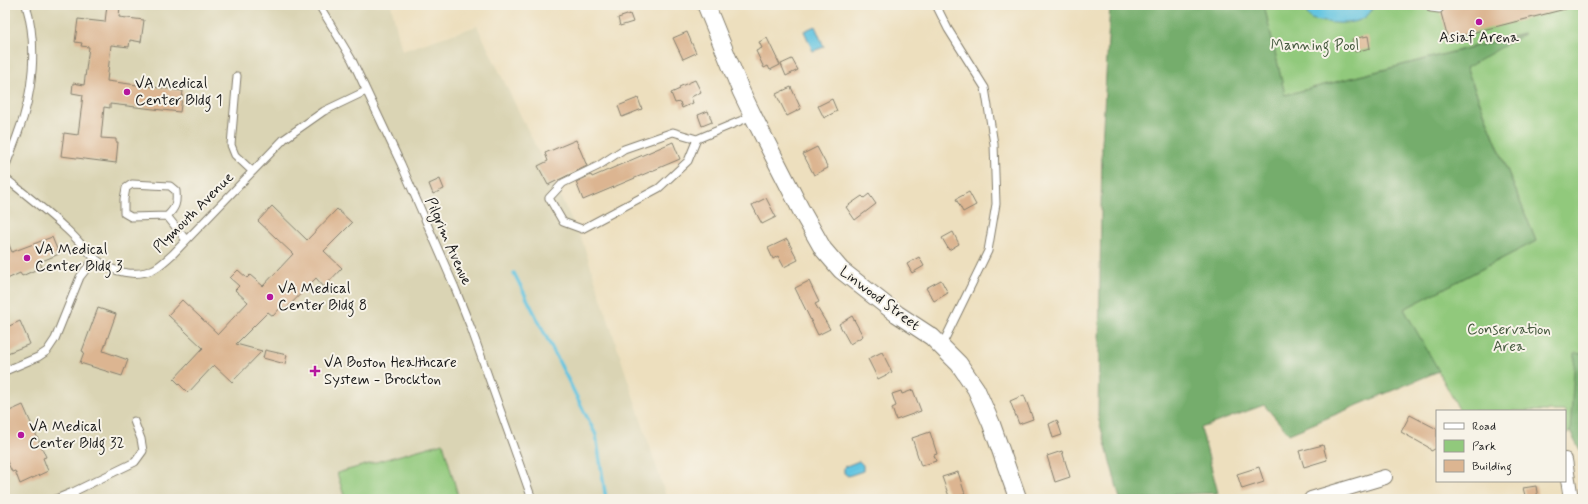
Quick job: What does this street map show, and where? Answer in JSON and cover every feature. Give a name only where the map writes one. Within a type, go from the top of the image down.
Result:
[{"type":"street","name":"Linwood Street","points":[[706,5],[741,91],[800,210],[823,249],[841,270],[874,296],[927,333],[959,364],[976,388],[991,423],[1018,499]]},
{"type":"street","points":[[1566,466],[1571,499]]},
{"type":"street","points":[[1312,499],[1385,478]]},
{"type":"lane","points":[[5,168],[23,118],[31,77],[30,25],[26,5]]},
{"type":"lane","points":[[313,5],[324,15]]},
{"type":"lane","name":"Pilgrim Avenue","points":[[319,5],[352,60],[401,164],[465,309],[532,499]]},
{"type":"lane","points":[[936,5],[948,29],[985,88],[994,144],[996,204],[988,251],[942,346]]},
{"type":"lane","points":[[1430,5],[1431,8],[1439,9]]},
{"type":"lane","points":[[237,76],[231,145],[235,155],[252,171]]},
{"type":"lane","name":"Plymouth Avenue","points":[[5,178],[65,227],[101,263],[119,271],[131,273],[148,271],[157,267],[168,259],[284,139],[324,111],[366,91]]},
{"type":"lane","points":[[697,139],[688,160],[659,188],[582,229],[563,222],[549,198],[564,183],[598,166],[624,149],[673,132],[697,139],[753,116]]},
{"type":"lane","points":[[132,184],[170,186],[176,191],[177,203],[167,216],[131,216],[124,213],[126,188],[132,184]]},
{"type":"lane","points":[[167,216],[186,240]]},
{"type":"lane","points":[[5,371],[38,357],[47,351],[54,339],[80,277],[95,258]]},
{"type":"lane","points":[[56,499],[75,496],[136,462],[142,451],[141,439],[134,421]]},
{"type":"shaded area","name":"VA Boston Healthcare System - Brockton","points":[[5,5],[391,5],[402,51],[477,26],[583,243],[667,499],[5,499]]},
{"type":"green space","points":[[1110,5],[1264,5],[1285,95],[1524,34],[1466,68],[1536,241],[1404,309],[1439,371],[1289,434],[1264,405],[1201,428],[1218,493],[1172,495],[1173,499],[1120,499],[1098,417],[1102,143]]},
{"type":"green space","name":"Conservation Area","points":[[1264,5],[1583,5],[1583,427],[1566,434],[1566,410],[1459,410],[1404,309],[1536,241],[1466,67],[1522,34],[1285,95]]},
{"type":"green space","points":[[1575,353],[1583,354],[1583,450],[1580,451],[1570,432]]},
{"type":"green space","points":[[443,443],[459,499],[345,499],[337,473]]},
{"type":"water","points":[[1308,5],[1373,5],[1370,13],[1364,18],[1347,23],[1337,23],[1311,19],[1306,12]]},
{"type":"water","points":[[815,26],[824,47],[813,51],[804,31]]},
{"type":"water","points":[[859,461],[863,465],[863,471],[848,476],[844,473],[844,467]]},
{"type":"building","name":"VA Medical Center Bldg 1","points":[[107,5],[120,5],[119,17],[144,20],[141,42],[130,40],[129,47],[111,45],[107,81],[183,91],[180,112],[110,104],[110,108],[104,107],[101,138],[116,139],[116,142],[118,142],[116,163],[61,156],[64,133],[78,135],[83,95],[72,93],[73,83],[84,85],[89,47],[81,46],[82,43],[75,42],[78,19],[105,22]]},
{"type":"building","name":"Asiaf Arena","points":[[1442,5],[1568,5],[1569,8],[1448,39],[1441,13],[1444,9]]},
{"type":"building","points":[[630,14],[633,22],[620,26],[618,18]]},
{"type":"building","points":[[687,32],[696,53],[683,59],[673,38]]},
{"type":"building","points":[[1368,36],[1370,48],[1355,52],[1352,39]]},
{"type":"building","points":[[767,38],[780,65],[770,70],[768,66],[764,68],[756,51],[762,48],[759,42]]},
{"type":"building","points":[[792,59],[798,70],[786,76],[781,64]]},
{"type":"building","points":[[695,80],[701,92],[691,97],[693,103],[682,108],[680,102],[675,103],[671,93],[680,89],[679,87]]},
{"type":"building","points":[[791,87],[801,109],[787,116],[776,94]]},
{"type":"building","points":[[638,98],[642,109],[622,117],[618,106]]},
{"type":"building","points":[[832,99],[837,111],[824,118],[818,106]]},
{"type":"building","points":[[708,111],[712,122],[702,126],[698,115]]},
{"type":"building","points":[[576,140],[587,166],[548,185],[538,166],[548,161],[545,153]]},
{"type":"building","points":[[673,142],[680,159],[583,200],[576,182],[591,175],[592,177]]},
{"type":"building","points":[[817,147],[828,168],[814,175],[803,154]]},
{"type":"building","points":[[440,179],[444,189],[433,194],[429,184]]},
{"type":"building","points":[[969,192],[976,205],[963,212],[956,199]]},
{"type":"building","points":[[869,194],[876,204],[855,220],[846,207],[862,196],[864,198]]},
{"type":"building","points":[[766,198],[776,217],[762,224],[752,205]]},
{"type":"building","name":"VA Medical Center Bldg 8","points":[[272,206],[307,240],[337,209],[352,223],[324,251],[342,268],[324,287],[316,278],[285,310],[282,306],[273,316],[268,312],[236,344],[262,351],[232,382],[214,365],[188,393],[174,379],[203,348],[168,315],[182,300],[218,334],[248,302],[235,290],[239,286],[230,278],[238,270],[247,278],[250,275],[263,286],[293,254],[258,221]]},
{"type":"building","points":[[953,232],[959,244],[949,250],[942,238]]},
{"type":"building","name":"VA Medical Center Bldg 3","points":[[5,235],[12,252],[52,237],[59,254],[40,262],[42,267],[22,276],[20,273],[5,280]]},
{"type":"building","points":[[787,239],[798,260],[784,267],[778,256],[773,259],[768,248]]},
{"type":"building","points":[[919,257],[924,266],[912,273],[907,264]]},
{"type":"building","points":[[941,280],[948,293],[934,301],[926,288]]},
{"type":"building","points":[[809,281],[819,302],[815,304],[830,329],[818,335],[795,288]]},
{"type":"building","points":[[98,308],[116,314],[103,351],[128,360],[122,376],[80,363],[84,352],[82,351]]},
{"type":"building","points":[[852,316],[863,336],[850,344],[839,324]]},
{"type":"building","points":[[20,321],[30,344],[5,354],[5,328]]},
{"type":"building","points":[[265,350],[287,355],[285,364],[263,358]]},
{"type":"building","points":[[882,352],[892,372],[878,379],[868,359]]},
{"type":"building","points":[[913,390],[921,411],[896,420],[892,408],[896,406],[892,394],[901,391],[902,394]]},
{"type":"building","points":[[1024,395],[1033,419],[1019,424],[1010,401]]},
{"type":"building","name":"VA Medical Center Bldg 32","points":[[23,405],[46,457],[43,458],[48,471],[20,484],[15,471],[12,472],[5,457],[5,413]]},
{"type":"building","points":[[1410,415],[1436,428],[1436,448],[1431,451],[1428,447],[1401,432]]},
{"type":"building","points":[[1057,420],[1062,435],[1053,438],[1049,424]]},
{"type":"building","points":[[930,432],[937,454],[934,455],[936,461],[921,466],[912,438]]},
{"type":"building","points":[[1323,445],[1327,460],[1304,467],[1299,451]]},
{"type":"building","points":[[1062,451],[1070,477],[1055,482],[1047,456]]},
{"type":"building","points":[[1259,467],[1264,482],[1242,489],[1237,474]]},
{"type":"building","points":[[958,472],[965,494],[950,499],[942,477]]},
{"type":"building","points":[[1536,486],[1538,499],[1526,499],[1523,488]]},
{"type":"waterway","points":[[514,273],[596,435],[606,499]]},
{"type":"place","name":"Asiaf Arena","points":[[1479,22]]},
{"type":"place","name":"VA Medical Center Bldg 1","points":[[127,92]]},
{"type":"place","name":"VA Medical Center Bldg 3","points":[[27,258]]},
{"type":"place","name":"VA Medical Center Bldg 8","points":[[270,297]]},
{"type":"place","name":"VA Boston Healthcare System - Brockton","points":[[315,371]]},
{"type":"place","name":"VA Medical Center Bldg 32","points":[[21,435]]},
{"type":"park label","name":"Manning Pool","points":[[1315,45]]}]
